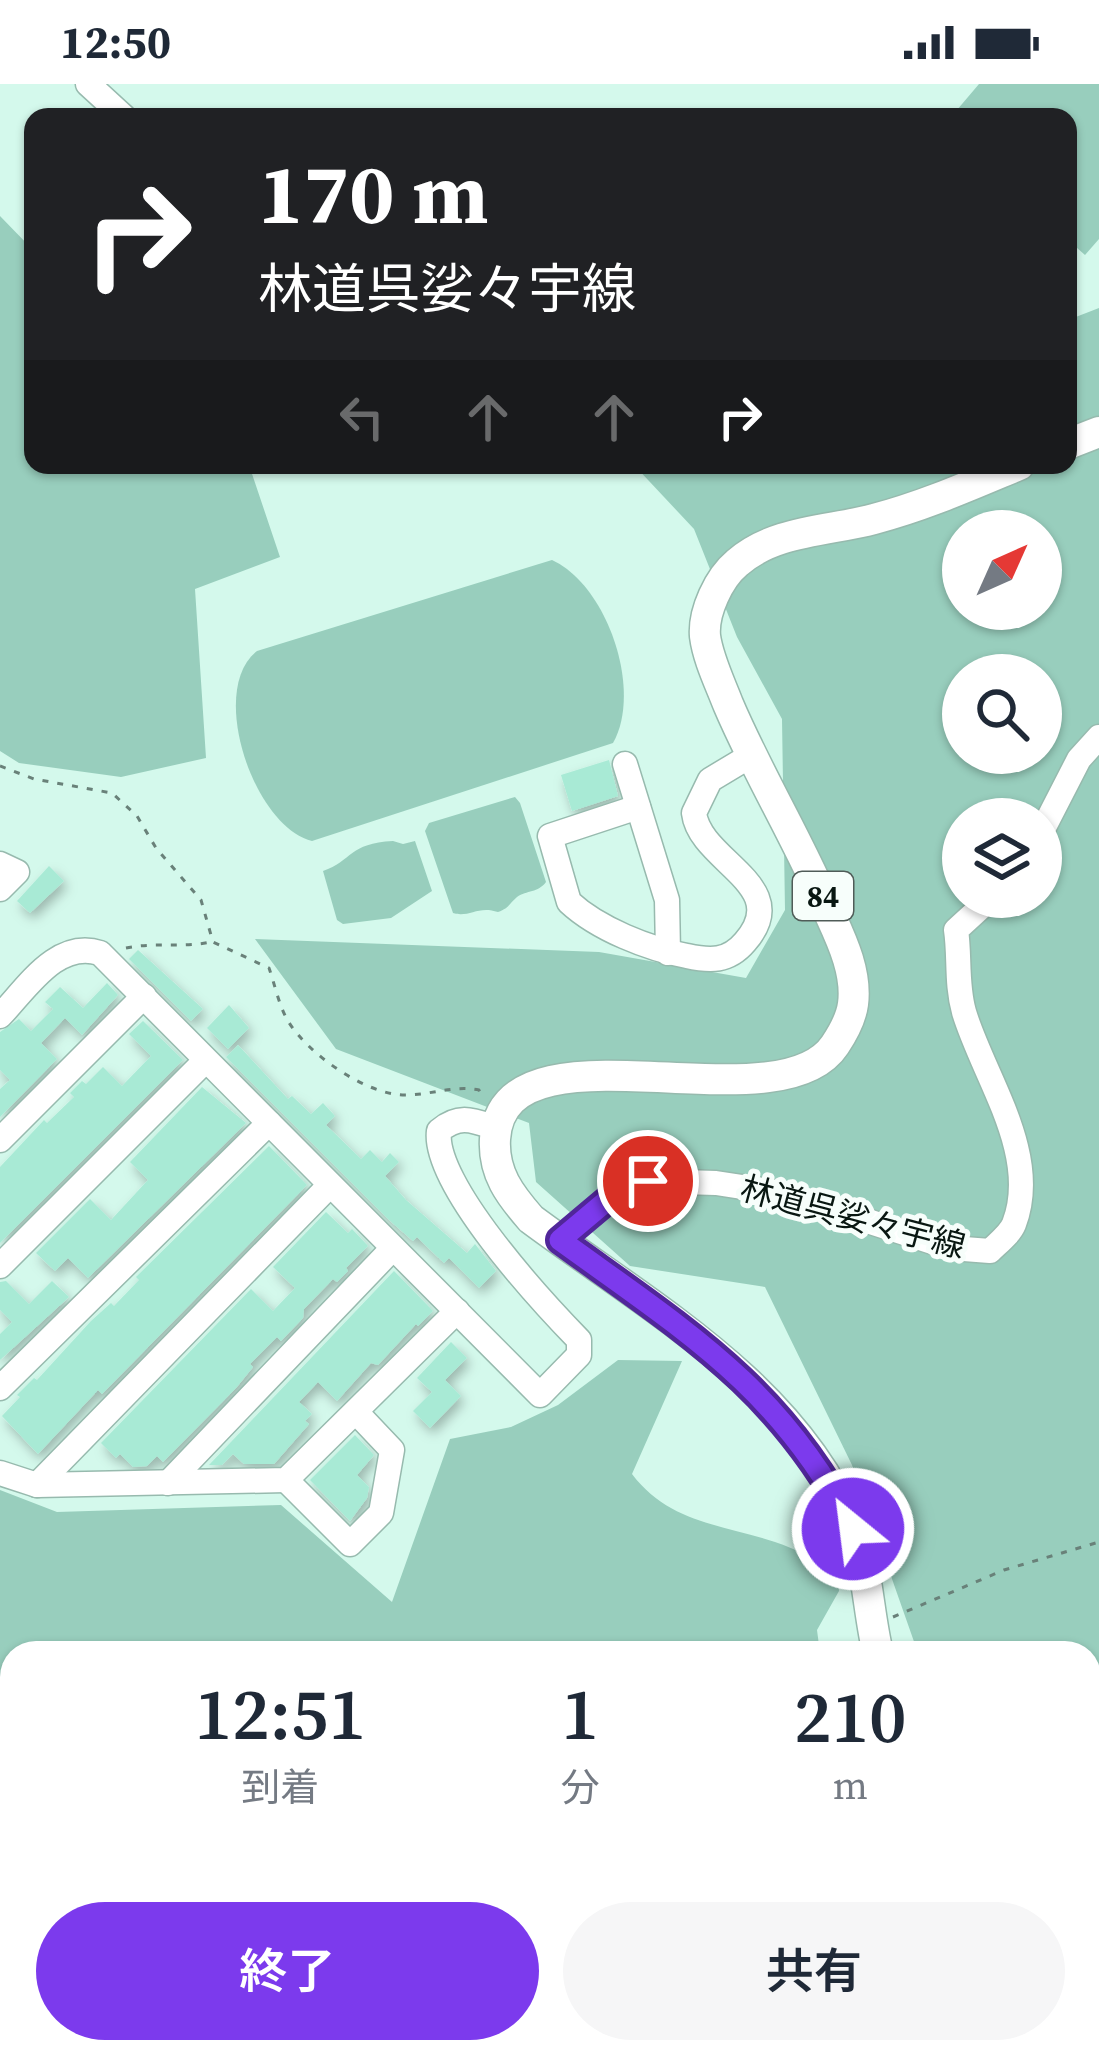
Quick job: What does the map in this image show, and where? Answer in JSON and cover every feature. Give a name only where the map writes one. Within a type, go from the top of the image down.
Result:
[{"type":"main road","name":"84","points":[[496,1128],[515,1097],[555,1081],[585,1076],[761,1078],[806,1069],[830,1052],[853,1004],[843,945],[750,756],[715,671],[705,633],[710,606],[736,564],[784,539],[925,504],[997,474]]},
{"type":"main road","points":[[496,1128],[498,1171],[508,1193],[531,1219],[710,1348],[768,1403],[827,1482],[853,1529],[876,1641]]},
{"type":"street","points":[[88,84],[114,108]]},
{"type":"street","points":[[1059,798],[1079,759],[1099,737]]},
{"type":"street","points":[[638,807],[550,836],[569,902],[599,922],[668,952],[711,961],[727,957],[742,946],[759,920],[760,907],[751,884],[704,842],[694,813],[710,780],[750,756]]},
{"type":"street","points":[[625,764],[667,900],[668,952]]},
{"type":"street","points":[[0,864],[17,872],[0,890]]},
{"type":"street","name":"林道呉娑々宇線","points":[[560,1240],[623,1187],[648,1181],[693,1182],[781,1193],[951,1249],[990,1251],[1013,1228],[1018,1166],[1009,1126],[964,1012],[954,946],[956,930],[969,918]]},
{"type":"street","points":[[0,1016],[66,952],[84,948],[100,953],[540,1395],[579,1355],[579,1340],[541,1301],[448,1178],[437,1147],[439,1131],[451,1121],[465,1118],[496,1128]]},
{"type":"street","points":[[0,1140],[144,996]]},
{"type":"street","points":[[0,1266],[205,1060]]},
{"type":"street","points":[[0,1388],[268,1123]]},
{"type":"street","points":[[37,1486],[330,1185]]},
{"type":"street","points":[[168,1483],[393,1248]]},
{"type":"street","points":[[0,1473],[37,1486],[286,1480],[457,1311]]},
{"type":"street","points":[[286,1480],[350,1544],[381,1513],[392,1450],[356,1412]]},
{"type":"path","points":[[0,766],[34,778],[112,793],[137,816],[156,848],[201,900],[213,942]]},
{"type":"path","points":[[100,953],[152,943],[186,947],[213,942],[269,968],[289,1023],[346,1076],[376,1090],[402,1095],[460,1087],[479,1090],[496,1128]]},
{"type":"path","points":[[877,1641],[899,1613],[1004,1570],[1099,1542]]},
{"type":"green space","points":[[979,84],[1099,84],[1099,239],[1085,255],[1077,248],[1077,108],[959,108]]},
{"type":"green space","points":[[0,216],[24,241],[24,474],[252,474],[280,557],[195,589],[206,758],[121,777],[19,763],[0,751]]},
{"type":"green space","points":[[1099,308],[1099,1641],[914,1641],[852,1465],[765,1287],[630,1266],[536,1182],[529,1123],[336,1049],[255,939],[599,952],[746,978],[785,910],[782,719],[737,637],[694,529],[642,474],[1077,474],[1077,317]]},
{"type":"green space","points":[[552,560],[589,592],[614,641],[624,696],[613,743],[312,841],[291,830],[272,811],[256,785],[237,725],[236,695],[243,670],[257,651]]},
{"type":"green space","points":[[515,797],[546,882],[498,912],[453,913],[425,831],[429,823]]},
{"type":"green space","points":[[415,841],[432,891],[391,918],[343,924],[337,920],[323,871],[368,845]]},
{"type":"green space","points":[[618,1360],[682,1361],[632,1474],[662,1503],[679,1512],[783,1545],[837,1569],[839,1591],[817,1630],[818,1641],[0,1641],[0,1490],[57,1512],[281,1505],[392,1602],[450,1439],[511,1427],[558,1405]]},
{"type":"building","points":[[609,760],[618,796],[572,811],[561,775]]},
{"type":"building","points":[[49,866],[64,881],[30,913],[17,901]]},
{"type":"building","points":[[138,950],[203,1009],[191,1021],[129,959]]},
{"type":"building","points":[[107,983],[118,995],[82,1035],[65,1018],[41,1043],[57,1059],[0,1117],[0,1089],[10,1080],[0,1070],[0,1032],[19,1019],[31,1031],[53,1009],[45,1002],[60,987],[83,1008]]},
{"type":"building","points":[[229,1005],[249,1028],[228,1049],[207,1028]]},
{"type":"building","points":[[143,1021],[183,1060],[0,1243],[0,1167],[44,1120],[47,1123],[74,1097],[70,1093],[82,1081],[86,1084],[103,1067],[122,1086],[151,1056],[129,1034]]},
{"type":"building","points":[[238,1045],[288,1099],[292,1096],[311,1114],[323,1103],[335,1116],[326,1125],[361,1159],[370,1150],[382,1162],[390,1153],[399,1162],[385,1176],[406,1200],[467,1253],[475,1244],[496,1271],[479,1288],[449,1258],[444,1263],[417,1237],[413,1241],[226,1057]]},
{"type":"building","points":[[202,1087],[246,1123],[88,1278],[68,1258],[55,1271],[36,1253],[90,1199],[111,1220],[148,1180],[130,1162]]},
{"type":"building","points":[[269,1146],[307,1185],[38,1454],[2,1416],[20,1397],[17,1395],[91,1321],[111,1303],[114,1306],[139,1280],[136,1277]]},
{"type":"building","points":[[326,1212],[368,1246],[348,1271],[337,1282],[333,1279],[304,1309],[303,1318],[281,1341],[277,1337],[250,1364],[253,1367],[236,1388],[163,1462],[157,1456],[147,1466],[133,1467],[120,1454],[116,1458],[101,1443],[251,1289],[273,1311],[295,1288],[273,1267]]},
{"type":"building","points":[[394,1271],[433,1311],[378,1365],[371,1363],[337,1401],[318,1382],[299,1402],[312,1414],[305,1421],[309,1424],[274,1464],[244,1464],[233,1454],[222,1465],[209,1465]]},
{"type":"building","points":[[6,1281],[29,1304],[52,1281],[69,1297],[0,1360],[0,1334],[12,1322],[0,1310],[0,1282]]},
{"type":"building","points":[[451,1342],[467,1358],[445,1380],[461,1396],[430,1428],[413,1411],[432,1392],[417,1378]]},
{"type":"building","points":[[355,1435],[374,1455],[357,1475],[369,1487],[367,1498],[350,1521],[310,1480]]},
{"type":"route","points":[[648,1181],[623,1187],[560,1240],[710,1348],[749,1383],[808,1455],[853,1529]]}]
